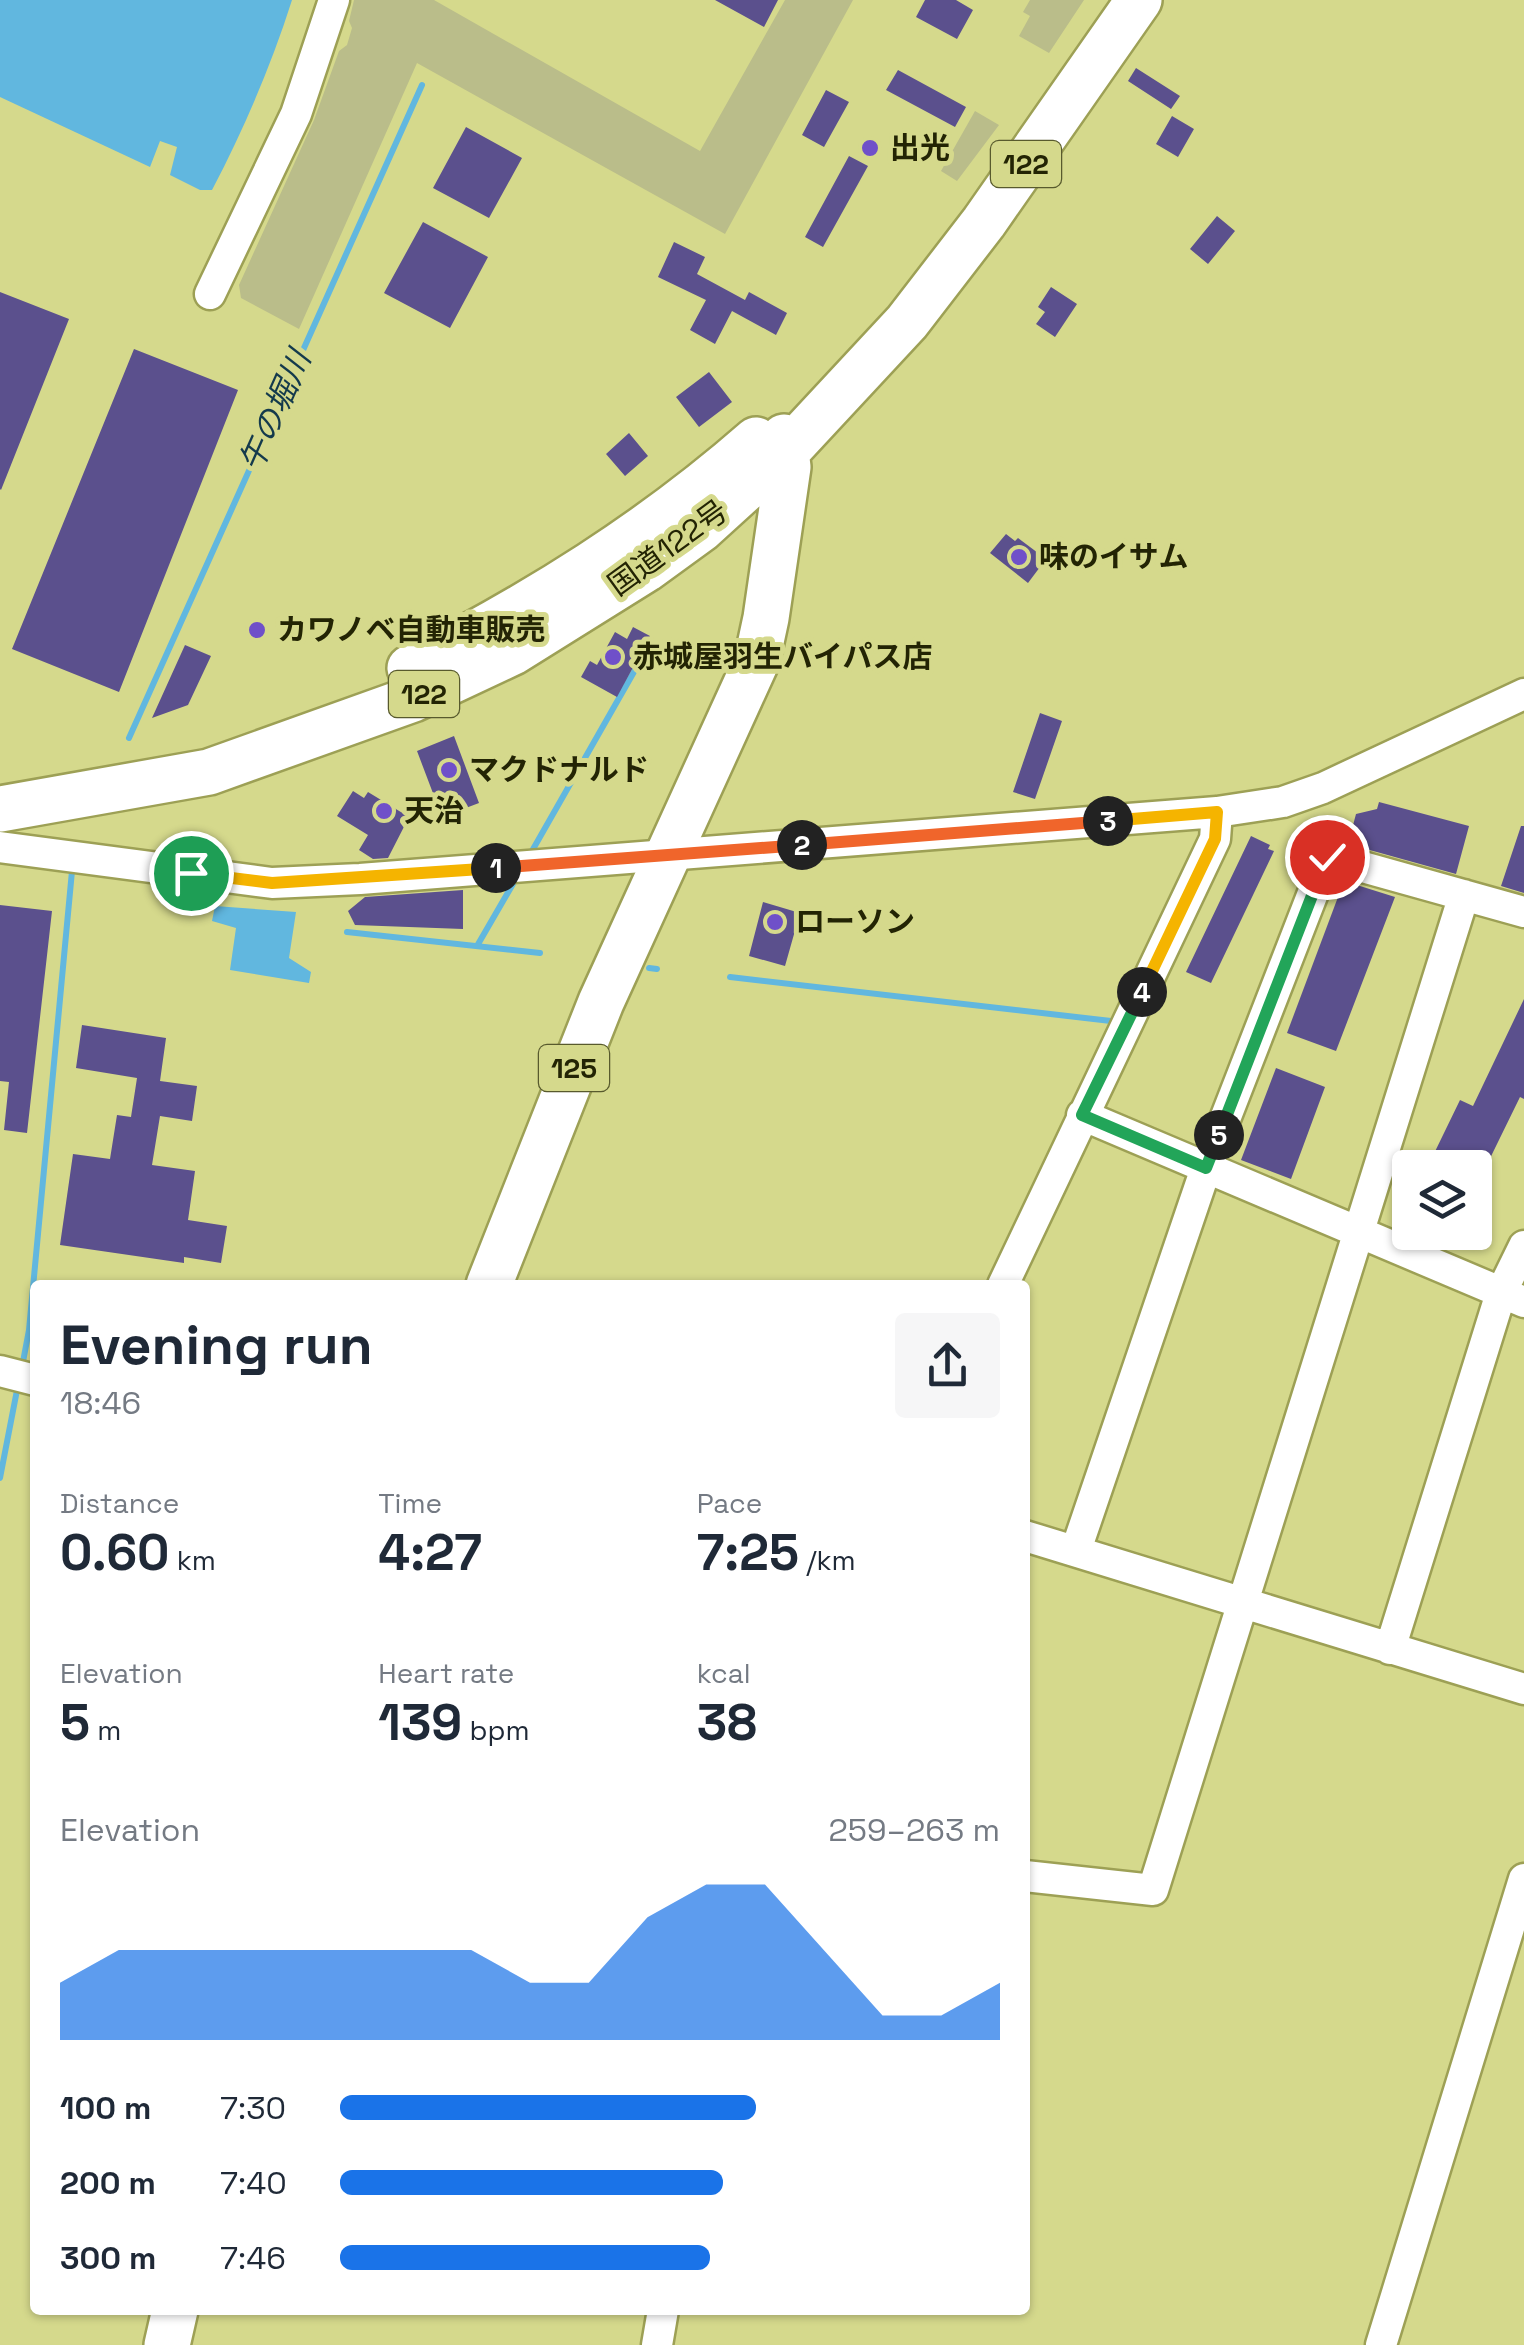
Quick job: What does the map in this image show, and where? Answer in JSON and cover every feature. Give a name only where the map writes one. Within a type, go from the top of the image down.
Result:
[{"type":"highway","name":"国道122号","points":[[0,809],[208,772],[413,699],[513,652],[646,569],[701,529],[900,290],[1042,101],[1110,0]]},
{"type":"highway","name":"国道122号","points":[[0,780],[202,744],[294,716],[410,668],[496,624],[619,548],[690,495],[782,436],[907,322],[1007,190],[1139,0]]},
{"type":"highway","name":"125","points":[[491,1280],[601,1002],[756,660],[788,468],[782,436]]},
{"type":"highway","points":[[701,529],[732,532],[744,538],[772,580]]},
{"type":"highway","points":[[167,2345],[173,2315]]},
{"type":"street","points":[[210,294],[296,114],[334,0]]},
{"type":"street","points":[[0,847],[272,883],[1217,812],[1283,802],[1323,788],[1524,694]]},
{"type":"street","points":[[1005,1280],[1215,839],[1217,812]]},
{"type":"street","points":[[1076,1550],[1206,1168],[1327,857],[1524,912]]},
{"type":"street","points":[[1030,1877],[1152,1890],[1464,895]]},
{"type":"street","points":[[1082,1115],[1513,1298]]},
{"type":"street","points":[[1390,1649],[1513,1298],[1524,1246]]},
{"type":"street","points":[[1030,1537],[1524,1689]]},
{"type":"street","points":[[1380,2345],[1524,1878]]},
{"type":"street","points":[[657,2345],[662,2315]]},
{"type":"green space","points":[[354,0],[434,0],[700,151],[785,0],[853,0],[725,234],[417,63],[299,329],[241,298],[239,285],[314,120],[339,51],[347,45]]},
{"type":"green space","points":[[1030,0],[1084,0],[1049,53],[1019,36],[1030,16],[1023,12]]},
{"type":"green space","points":[[975,111],[999,125],[957,181],[941,171]]},
{"type":"water","points":[[0,0],[292,0],[235,144],[212,190],[200,190],[170,175],[177,147],[160,141],[150,167],[0,97]]},
{"type":"water","points":[[215,906],[296,912],[289,958],[311,972],[309,983],[230,970],[236,928],[212,921]]},
{"type":"building","points":[[715,0],[778,0],[764,27]]},
{"type":"building","points":[[925,0],[956,0],[973,10],[957,39],[916,17]]},
{"type":"building","points":[[1136,68],[1180,96],[1171,109],[1128,81]]},
{"type":"building","points":[[898,70],[966,107],[955,127],[886,90]]},
{"type":"building","points":[[826,90],[849,102],[824,147],[802,135]]},
{"type":"building","points":[[1172,116],[1194,129],[1178,157],[1156,144]]},
{"type":"building","points":[[466,127],[522,158],[489,218],[433,188]]},
{"type":"building","points":[[849,156],[868,166],[823,247],[805,237]]},
{"type":"building","points":[[1217,216],[1235,231],[1208,264],[1190,249]]},
{"type":"building","points":[[423,222],[488,257],[450,328],[384,293]]},
{"type":"building","points":[[674,242],[705,257],[697,274],[745,300],[749,292],[787,313],[776,335],[732,311],[715,344],[690,330],[706,300],[658,277]]},
{"type":"building","points":[[1051,287],[1077,304],[1055,337],[1036,324],[1045,312],[1038,307]]},
{"type":"building","points":[[0,292],[69,319],[1,490],[0,489]]},
{"type":"building","points":[[134,349],[238,390],[119,692],[12,649]]},
{"type":"building","points":[[709,372],[732,402],[699,427],[676,397]]},
{"type":"building","points":[[629,433],[648,456],[625,476],[606,454]]},
{"type":"building","name":"味のイサム","points":[[1006,534],[1046,559],[1028,583],[990,553]]},
{"type":"building","points":[[633,627],[650,636],[617,697],[581,677],[590,661],[597,665],[615,632],[627,639]]},
{"type":"building","points":[[185,645],[211,656],[188,705],[152,718]]},
{"type":"building","points":[[1040,713],[1062,721],[1035,799],[1013,792]]},
{"type":"building","points":[[454,736],[479,803],[442,817],[417,751]]},
{"type":"building","points":[[353,791],[364,798],[368,792],[409,817],[388,858],[373,859],[359,850],[368,835],[337,816]]},
{"type":"building","points":[[1379,802],[1469,826],[1456,874],[1348,844],[1356,814],[1377,809]]},
{"type":"building","points":[[1524,826],[1524,893],[1501,886]]},
{"type":"building","points":[[1251,836],[1274,851],[1211,983],[1186,972]]},
{"type":"building","points":[[1344,881],[1395,897],[1336,1051],[1287,1033]]},
{"type":"building","points":[[463,890],[463,929],[355,925],[348,911],[365,897]]},
{"type":"building","points":[[763,902],[800,913],[785,966],[749,956]]},
{"type":"building","points":[[0,905],[52,911],[27,1133],[4,1130],[9,1082],[0,1081]]},
{"type":"building","points":[[1524,999],[1524,1099],[1520,1097],[1492,1154],[1492,1150],[1436,1150],[1460,1100],[1473,1106]]},
{"type":"building","points":[[82,1025],[166,1038],[160,1081],[197,1086],[192,1121],[160,1116],[152,1165],[195,1171],[188,1220],[227,1226],[221,1263],[184,1257],[184,1263],[60,1245],[73,1154],[110,1159],[117,1115],[131,1117],[137,1078],[76,1068]]},
{"type":"building","points":[[1276,1068],[1325,1087],[1291,1179],[1241,1160]]},
{"type":"waterway","name":"午の堀川","points":[[129,738],[422,85]]},
{"type":"waterway","points":[[528,858],[651,642]]},
{"type":"waterway","name":"午の堀川","points":[[34,1280],[72,871]]},
{"type":"waterway","points":[[477,946],[517,877]]},
{"type":"waterway","points":[[347,932],[540,953]]},
{"type":"waterway","points":[[649,968],[657,969]]},
{"type":"waterway","points":[[730,977],[1111,1021]]},
{"type":"waterway","name":"午の堀川","points":[[22,1367],[30,1319]]},
{"type":"waterway","name":"午の堀川","points":[[0,1478],[18,1385]]},
{"type":"place","name":"出光","points":[[870,148]]},
{"type":"place","name":"味のイサム","points":[[1019,557]]},
{"type":"place","name":"カワノベ自動車販売","points":[[257,630]]},
{"type":"place","name":"赤城屋羽生バイパス店","points":[[613,657]]},
{"type":"place","name":"マクドナルド","points":[[449,770]]},
{"type":"place","name":"天治","points":[[384,811]]},
{"type":"place","name":"ローソン","points":[[775,922]]},
{"type":"route","points":[[191,873],[272,883],[360,879],[1217,812],[1215,839],[1082,1115],[1206,1168],[1327,857]]}]
